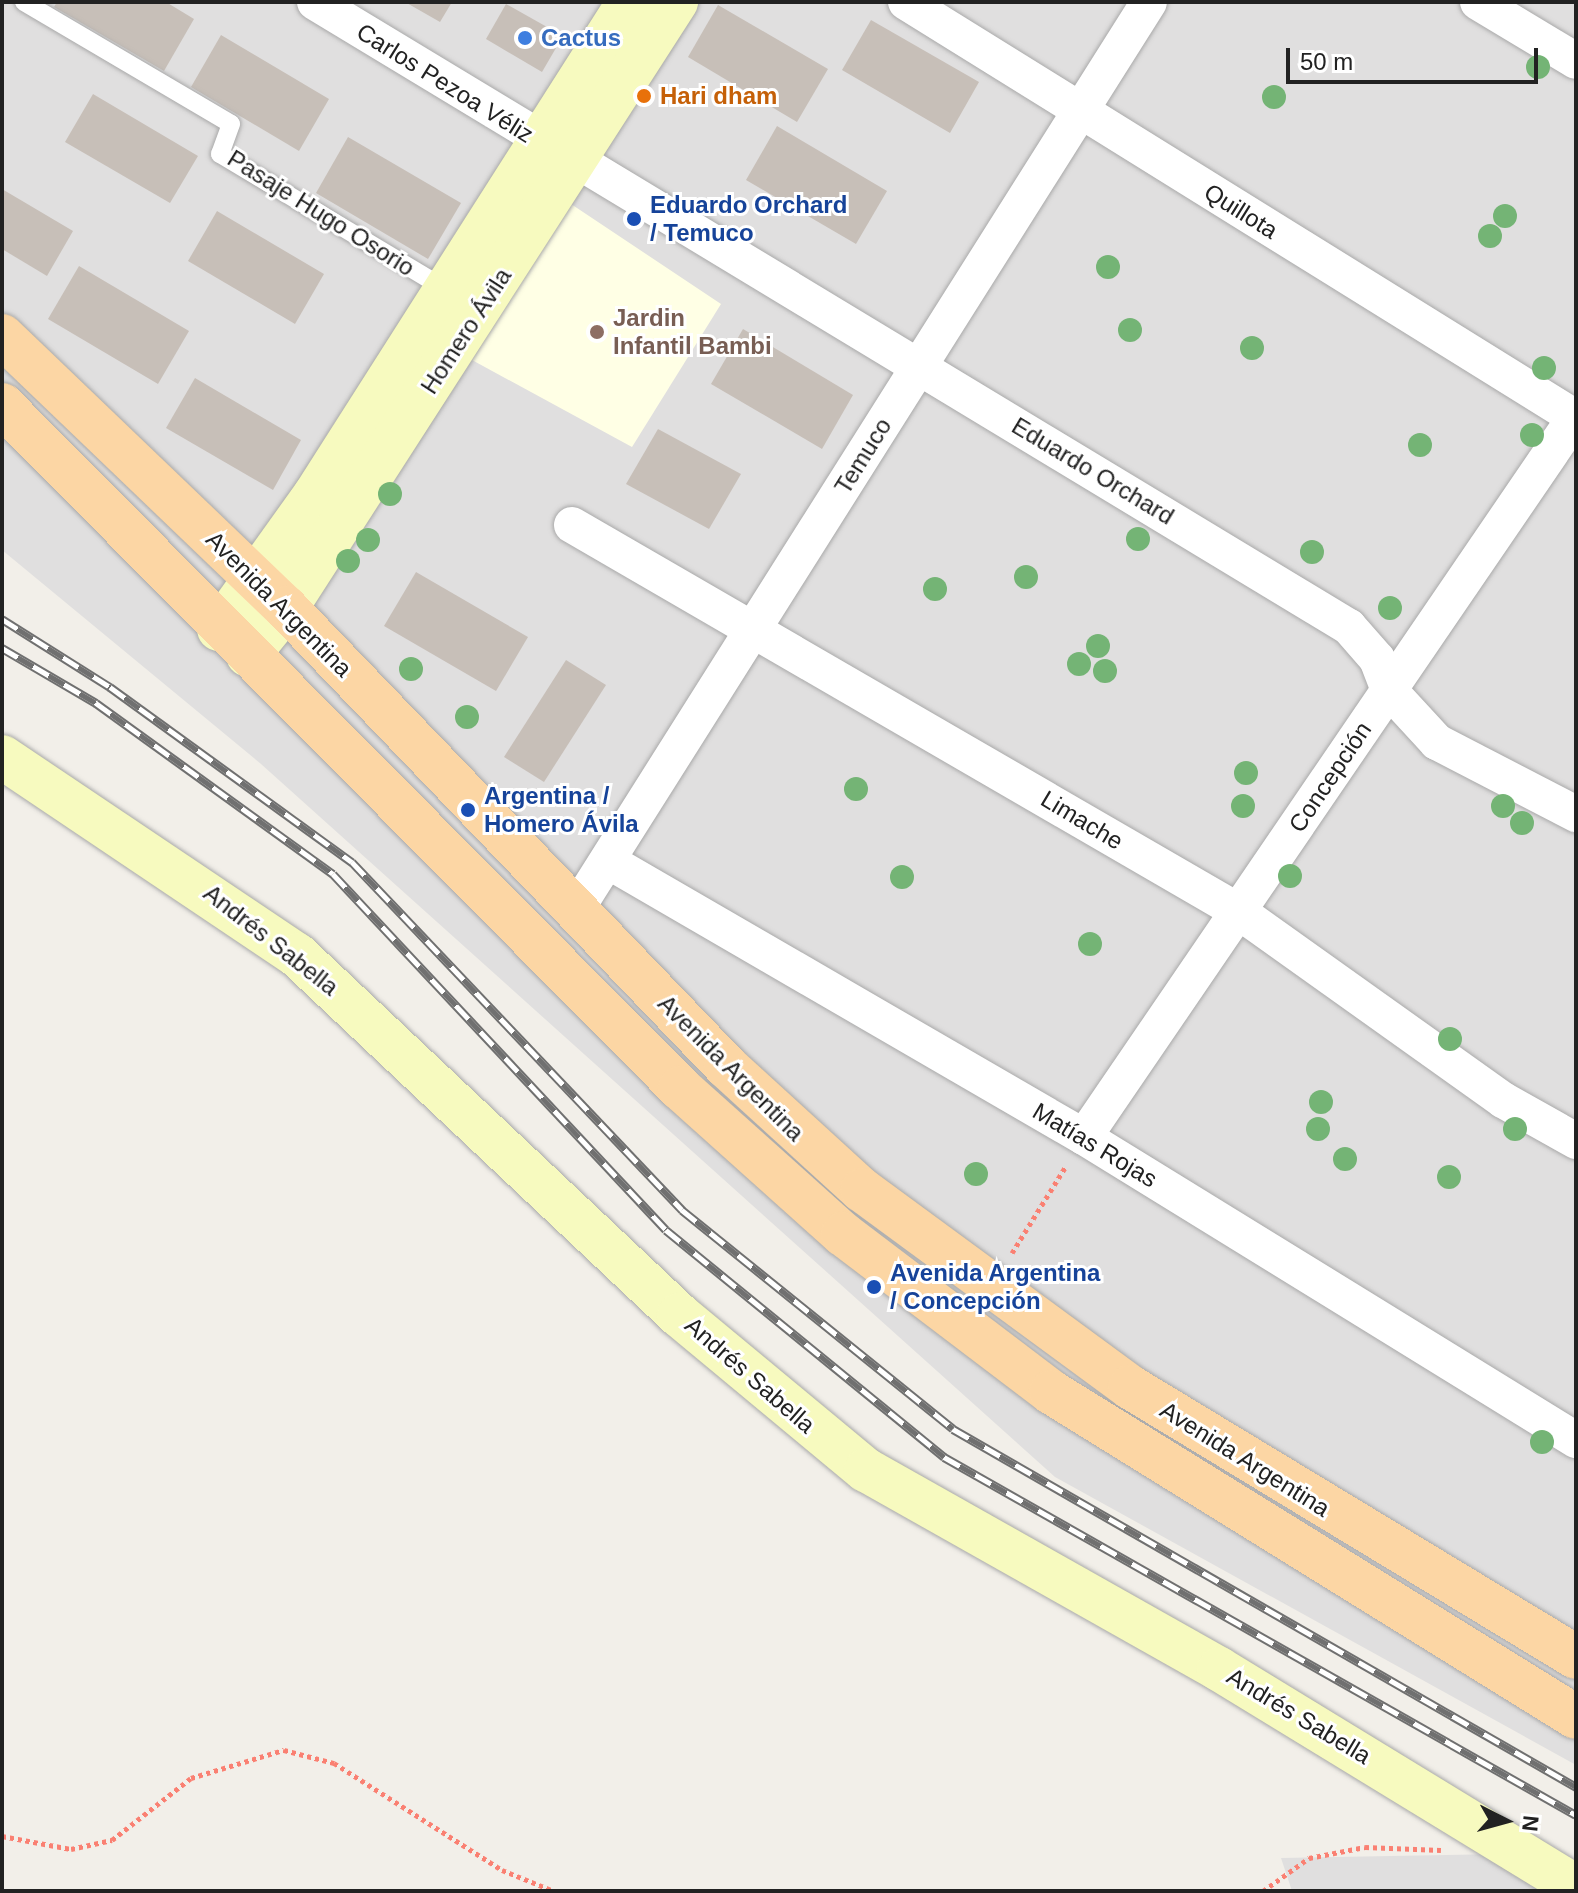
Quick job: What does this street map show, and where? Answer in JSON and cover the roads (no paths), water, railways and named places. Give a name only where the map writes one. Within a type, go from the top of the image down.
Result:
[{"type":"main road","name":"Homero Ávila","points":[[271,593],[447,290],[629,2]]},
{"type":"main road","name":"Homero Ávila","points":[[233,642],[576,163],[676,2]]},
{"type":"main road","name":"Avenida Argentina","points":[[2,336],[271,593],[792,1132],[991,1288],[1246,1462],[1576,1657]]},
{"type":"main road","name":"Avenida Argentina","points":[[2,405],[233,642],[680,1088],[843,1234],[1051,1392],[1576,1717]]},
{"type":"main road","name":"Andrés Sabella","points":[[2,757],[297,955],[679,1315],[866,1470],[1232,1677],[1576,1887]]},
{"type":"street","name":"Carlos Pezoa Véliz","points":[[315,2],[576,163]]},
{"type":"street","name":"Quillota","points":[[906,2],[1576,417]]},
{"type":"street","name":"Temuco","points":[[577,908],[1149,2]]},
{"type":"street","points":[[1478,2],[1576,61]]},
{"type":"street","name":"Eduardo Orchard","points":[[576,163],[920,365],[1349,627],[1377,659],[1389,690],[1437,742],[1576,814]]},
{"type":"street","name":"Concepción","points":[[1084,1137],[1576,417]]},
{"type":"street","name":"Limache","points":[[572,525],[756,627],[1238,911],[1503,1100],[1576,1141]]},
{"type":"street","name":"Matías Rojas","points":[[608,861],[1084,1137],[1576,1440]]},
{"type":"lane","name":"Pasaje Hugo Osorio","points":[[24,2],[231,124],[220,154],[447,290]]},
{"type":"railway","points":[[2,619],[110,687],[352,862],[682,1210],[953,1429],[1576,1787]]},
{"type":"railway","points":[[2,648],[96,703],[333,874],[666,1230],[944,1457],[1576,1815]]},
{"type":"place","name":"Cactus","points":[[525,38]]},
{"type":"place","name":"Hari dham","points":[[644,96]]},
{"type":"place","name":"Eduardo Orchard / Temuco","points":[[634,219]]},
{"type":"place","name":"Jardin Infantil Bambi","points":[[597,332]]},
{"type":"place","name":"Argentina / Homero Ávila","points":[[468,810]]},
{"type":"place","name":"Avenida Argentina / Concepción","points":[[874,1287]]}]
